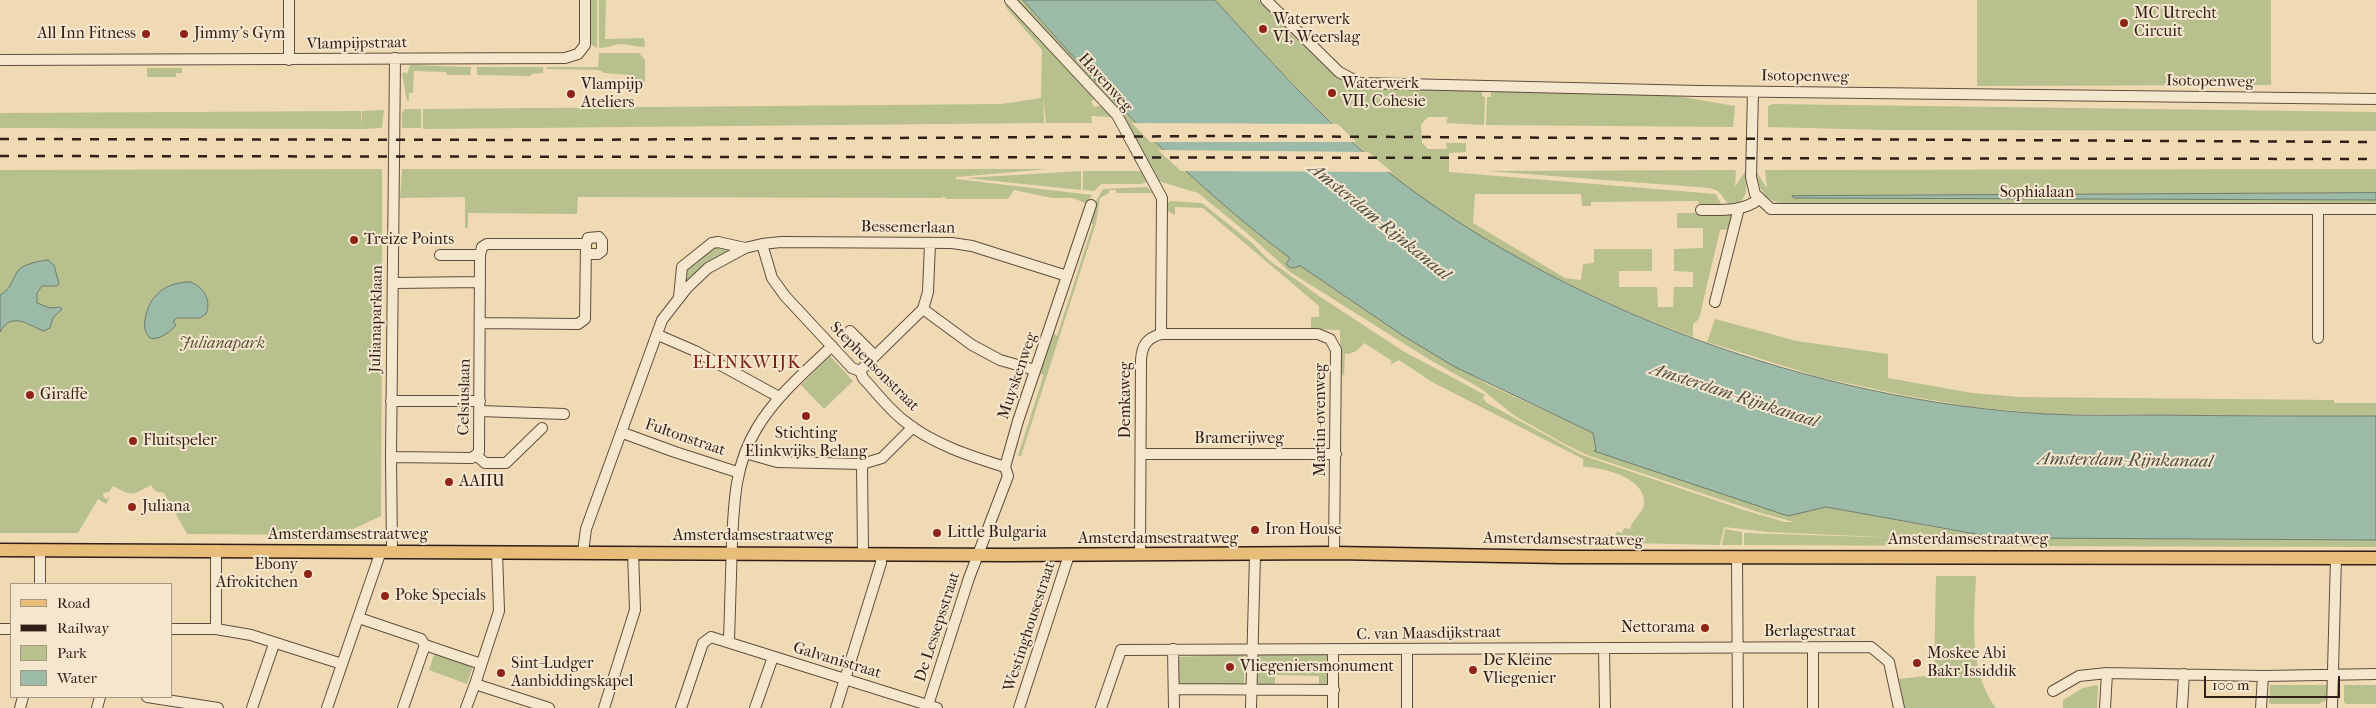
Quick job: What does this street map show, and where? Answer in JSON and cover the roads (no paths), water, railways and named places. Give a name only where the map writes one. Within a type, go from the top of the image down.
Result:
[{"type":"main road","name":"Amsterdamsestraatweg","points":[[0,550],[978,555],[1255,555],[1334,553],[1562,558],[2376,558]]},
{"type":"street","points":[[289,0],[289,60]]},
{"type":"street","name":"Vlampijpstraat","points":[[0,60],[565,58],[578,54],[585,45],[585,0]]},
{"type":"street","name":"Havenweg","points":[[1010,0],[1117,116],[1162,198],[1161,334]]},
{"type":"street","name":"Isotopenweg","points":[[1266,0],[1339,72],[1360,83],[1753,92],[2376,99]]},
{"type":"street","name":"Julianaparklaan","points":[[327,708],[359,618],[386,551],[391,457],[395,58]]},
{"type":"street","points":[[1702,210],[1739,208],[1759,199],[1754,190],[1751,170],[1753,92]]},
{"type":"street","name":"Sophialaan","points":[[1759,199],[1771,209],[2376,209]]},
{"type":"street","name":"Muyskenweg","points":[[978,555],[1008,476],[1005,467],[1035,370],[1066,285],[1067,276],[1091,205]]},
{"type":"street","points":[[1715,302],[1739,208]]},
{"type":"street","points":[[2318,209],[2318,338]]},
{"type":"street","name":"Bessemerlaan","points":[[679,297],[682,267],[706,246],[718,242],[745,248]]},
{"type":"street","name":"Bessemerlaan","points":[[583,552],[586,529],[623,433],[662,320],[679,297],[708,268],[745,248],[781,242],[952,243],[972,246],[1067,276]]},
{"type":"street","points":[[860,371],[923,309],[928,292],[930,243]]},
{"type":"street","points":[[440,255],[480,255],[482,247],[487,244],[586,249],[583,322],[578,324],[480,323]]},
{"type":"street","name":"Stephensonstraat","points":[[762,244],[772,278],[785,296],[852,368],[860,371],[863,378],[890,407],[913,427],[969,456],[1005,467]]},
{"type":"street","name":"Celsiuslaan","points":[[391,457],[472,458],[477,456],[479,452],[480,255]]},
{"type":"street","points":[[393,282],[480,282]]},
{"type":"street","points":[[923,309],[972,344],[993,356],[1035,370]]},
{"type":"street","points":[[850,331],[875,356]]},
{"type":"street","name":"Demkaweg","points":[[1140,554],[1142,348],[1151,336],[1161,334]]},
{"type":"street","name":"Martin-ovenweg","points":[[1161,334],[1318,334],[1330,339],[1336,350],[1334,553]]},
{"type":"street","points":[[658,335],[695,351],[779,397]]},
{"type":"street","points":[[681,708],[703,643],[711,638],[729,641],[733,504],[738,472],[745,453],[757,428],[779,397],[832,346]]},
{"type":"street","points":[[391,401],[480,406],[564,414]]},
{"type":"street","points":[[745,453],[777,462],[862,464],[882,458],[913,427]]},
{"type":"street","points":[[477,456],[485,463],[506,463],[542,428]]},
{"type":"street","name":"Fultonstraat","points":[[623,433],[738,472]]},
{"type":"street","name":"Bramerijweg","points":[[1142,454],[1336,454]]},
{"type":"street","points":[[862,464],[864,553]]},
{"type":"street","points":[[40,550],[40,583]]},
{"type":"street","points":[[216,550],[216,629]]},
{"type":"street","points":[[466,708],[498,611],[496,552]]},
{"type":"street","points":[[604,708],[635,610],[633,552]]},
{"type":"street","points":[[836,708],[881,564],[881,554]]},
{"type":"street","name":"De Lessepsstraat","points":[[931,707],[978,555]]},
{"type":"street","name":"Westinghousestraat","points":[[1019,708],[1069,555]]},
{"type":"street","points":[[1251,708],[1255,555]]},
{"type":"street","points":[[2332,708],[2336,557]]},
{"type":"street","points":[[1737,558],[1738,708]]},
{"type":"street","points":[[359,618],[421,639],[425,645],[481,664]]},
{"type":"street","points":[[172,629],[216,629],[269,639],[274,644]]},
{"type":"street","name":"Galvanistraat","points":[[729,641],[773,657],[846,678],[931,707]]},
{"type":"street","points":[[274,644],[280,643],[342,664]]},
{"type":"street","points":[[252,708],[274,644]]},
{"type":"street","points":[[403,708],[425,645]]},
{"type":"street","name":"Berlagestraat","points":[[1738,648],[1871,647],[1889,662],[1899,708]]},
{"type":"street","points":[[1604,648],[1605,708]]},
{"type":"street","name":"C. van Maasdijkstraat","points":[[1101,708],[1121,650],[1738,648]]},
{"type":"street","points":[[1813,648],[1813,708]]},
{"type":"street","points":[[1173,649],[1174,708]]},
{"type":"street","points":[[1332,649],[1333,708]]},
{"type":"street","points":[[1407,649],[1407,708]]},
{"type":"street","points":[[755,708],[773,657]]},
{"type":"street","points":[[2053,691],[2079,676],[2107,673],[2263,676],[2376,674]]},
{"type":"street","points":[[2105,708],[2107,673]]},
{"type":"street","points":[[2182,708],[2184,674]]},
{"type":"street","points":[[2261,708],[2263,676]]},
{"type":"street","points":[[475,684],[549,708]]},
{"type":"street","points":[[1174,689],[1334,690]]},
{"type":"street","points":[[153,698],[218,708]]},
{"type":"water","name":"Amsterdam-Rijnkanaal","points":[[1023,0],[1215,0],[1294,86],[1335,127],[1379,165],[1450,216],[1527,263],[1609,303],[1694,339],[1782,368],[1871,390],[1960,406],[2047,414],[2376,416],[2376,540],[2026,538],[1981,535],[1826,507],[1788,516],[1594,451],[1596,450],[1593,433],[1455,367],[1402,335],[1299,265],[1298,267],[1291,268],[1286,264],[1290,258],[1217,199],[1149,136]]},
{"type":"water","points":[[2376,193],[2376,200],[1794,198],[1792,196]]},
{"type":"water","points":[[48,260],[54,265],[59,284],[57,286],[42,286],[37,293],[37,303],[50,308],[60,307],[62,309],[53,318],[50,328],[44,331],[27,323],[15,321],[5,325],[0,332],[0,295],[9,288],[19,269],[31,263]]},
{"type":"water","points":[[190,282],[199,287],[205,294],[208,304],[206,314],[200,318],[177,318],[173,322],[176,325],[167,333],[157,338],[150,338],[145,330],[146,315],[148,307],[156,295],[175,284]]},
{"type":"railway","points":[[0,139],[550,140],[1217,136],[2376,142]]},
{"type":"railway","points":[[0,156],[2376,159]]},
{"type":"place","name":"MC Utrecht Circuit","points":[[2124,23]]},
{"type":"place","name":"Waterwerk VI, Weerslag","points":[[1263,29]]},
{"type":"place","name":"All Inn Fitness","points":[[146,34]]},
{"type":"place","name":"Jimmy's Gym","points":[[184,34]]},
{"type":"place","name":"Waterwerk VII, Cohesie","points":[[1332,93]]},
{"type":"place","name":"Vlampijp Ateliers","points":[[571,94]]},
{"type":"place","name":"Treize Points","points":[[354,240]]},
{"type":"place","name":"Giraffe","points":[[30,395]]},
{"type":"place","name":"Stichting Elinkwijks Belang","points":[[806,416]]},
{"type":"place","name":"Fluitspeler","points":[[133,441]]},
{"type":"place","name":"AAIIU","points":[[449,482]]},
{"type":"place","name":"Juliana","points":[[132,507]]},
{"type":"place","name":"Iron House","points":[[1255,530]]},
{"type":"place","name":"Little Bulgaria","points":[[937,533]]},
{"type":"place","name":"Ebony Afrokitchen","points":[[308,574]]},
{"type":"place","name":"Poke Specials","points":[[385,596]]},
{"type":"place","name":"Nettorama","points":[[1705,628]]},
{"type":"place","name":"Moskee Abi Bakr Issiddik","points":[[1917,663]]},
{"type":"place","name":"Vliegeniersmonument","points":[[1230,667]]},
{"type":"place","name":"De Kleine Vliegenier","points":[[1473,670]]},
{"type":"place","name":"Sint-Ludger Aanbiddingskapel","points":[[501,673]]},
{"type":"district","name":"ELINKWIJK","points":[[747,364]]},
{"type":"park label","name":"Julianapark","points":[[222,344]]}]
